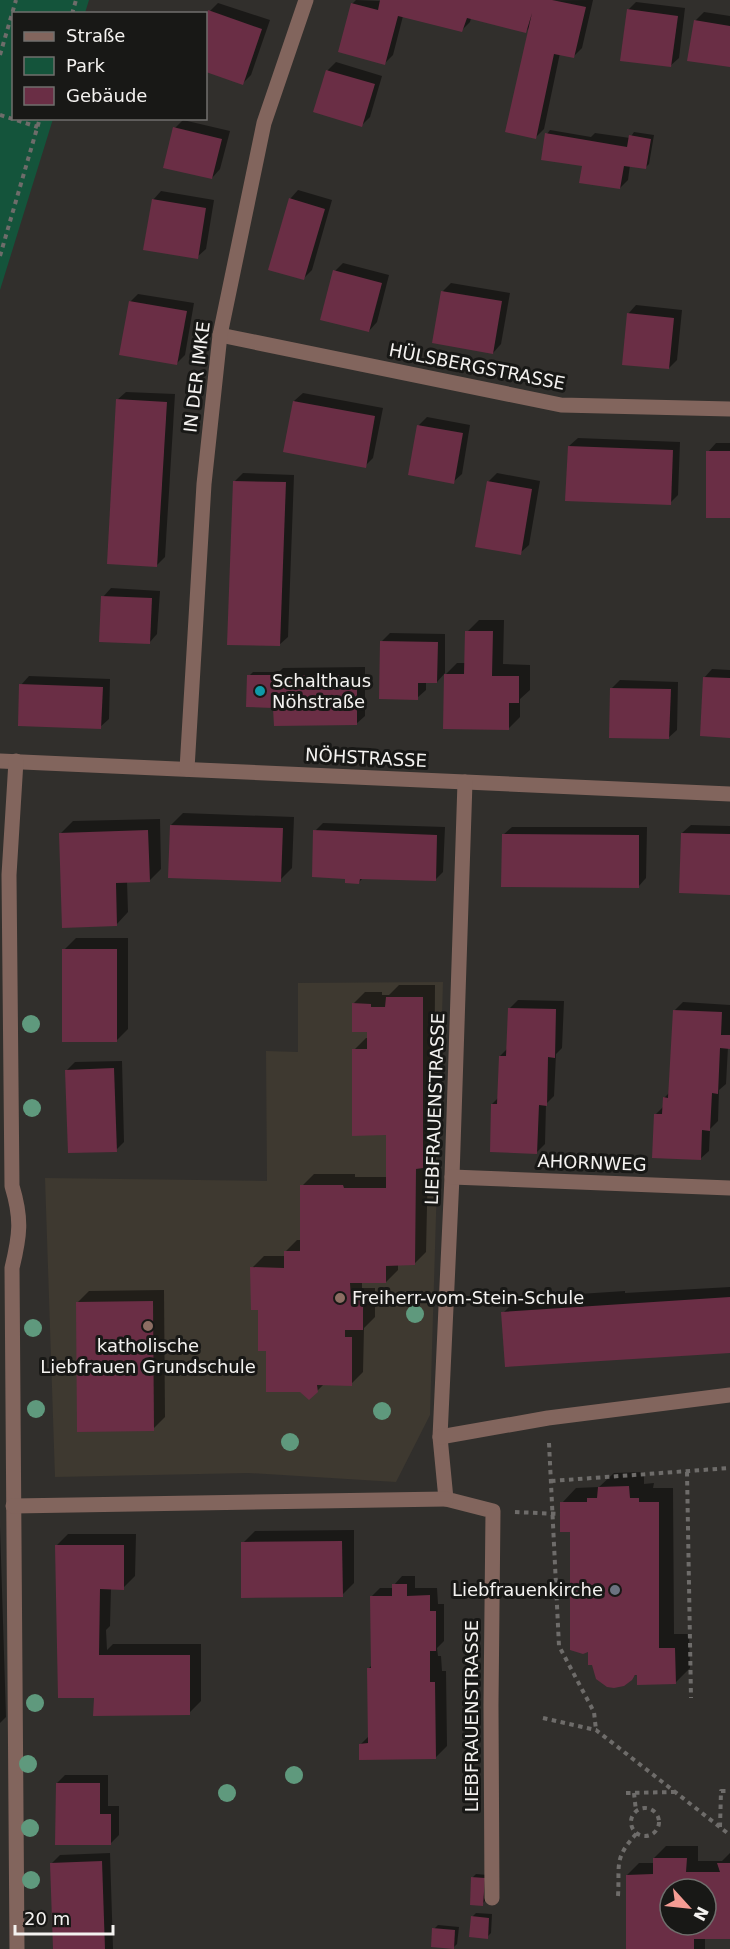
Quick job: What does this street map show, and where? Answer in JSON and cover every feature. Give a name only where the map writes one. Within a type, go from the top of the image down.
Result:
[{"type":"street","name":"IN DER IMKE","points":[[188,769],[204,484],[220,335],[264,123],[306,0]]},
{"type":"street","name":"HÜLSBERGSTRASSE","points":[[220,335],[561,405],[730,409]]},
{"type":"street","name":"NÖHSTRASSE","points":[[0,761],[730,794]]},
{"type":"street","points":[[16,761],[9,875],[12,1186],[19,1211],[18,1242],[12,1268],[17,1949]]},
{"type":"street","name":"LIEBFRAUENSTRASSE","points":[[446,1499],[440,1437],[452,1178],[465,782]]},
{"type":"street","name":"AHORNWEG","points":[[452,1178],[730,1188]]},
{"type":"street","points":[[440,1437],[548,1418],[730,1395]]},
{"type":"street","points":[[13,1506],[446,1499],[493,1511]]},
{"type":"street","name":"LIEBFRAUENSTRASSE","points":[[492,1898],[493,1511]]},
{"type":"path","points":[[0,55],[12,14]]},
{"type":"path","points":[[16,120],[38,127]]},
{"type":"path","points":[[0,256],[40,120]]},
{"type":"path","points":[[548,1418],[560,1646],[594,1712],[596,1730]]},
{"type":"path","points":[[551,1481],[730,1468]]},
{"type":"path","points":[[687,1472],[691,1698]]},
{"type":"path","points":[[493,1511],[560,1514]]},
{"type":"path","points":[[543,1718],[596,1730],[730,1835]]},
{"type":"path","points":[[720,1827],[721,1791],[730,1791]]},
{"type":"path","points":[[626,1793],[675,1792]]},
{"type":"path","points":[[634,1793],[636,1810],[631,1824],[641,1836],[651,1835],[656,1831],[659,1818],[656,1811],[642,1808],[636,1810]]},
{"type":"path","points":[[618,1896],[617,1864],[624,1849],[637,1833]]},
{"type":"shaded area","points":[[443,982],[430,1415],[396,1482],[248,1473],[55,1477],[45,1178],[267,1181],[266,1051],[298,1052],[298,983]]},
{"type":"green space","points":[[0,0],[89,0],[85,12],[12,12],[12,120],[53,120],[0,290]]},
{"type":"building","points":[[380,0],[552,0],[586,7],[574,58],[554,54],[536,139],[505,132],[532,13],[526,33],[467,18],[462,32],[398,16],[385,65],[338,52],[351,3],[378,10]]},
{"type":"building","points":[[627,9],[678,16],[671,67],[620,61]]},
{"type":"building","points":[[208,10],[262,29],[243,85],[207,72]]},
{"type":"building","points":[[694,20],[730,26],[730,67],[687,61]]},
{"type":"building","points":[[326,70],[375,84],[362,127],[313,112]]},
{"type":"building","points":[[173,127],[222,139],[212,179],[163,168]]},
{"type":"building","points":[[545,133],[627,147],[629,135],[651,139],[646,169],[624,166],[620,189],[579,183],[582,166],[541,160]]},
{"type":"building","points":[[289,198],[325,209],[304,280],[268,270]]},
{"type":"building","points":[[152,199],[206,208],[198,259],[143,250]]},
{"type":"building","points":[[333,270],[382,283],[369,332],[320,320]]},
{"type":"building","points":[[441,291],[502,301],[493,354],[432,343]]},
{"type":"building","points":[[129,301],[187,311],[177,365],[119,355]]},
{"type":"building","points":[[627,313],[674,318],[669,369],[622,365]]},
{"type":"building","points":[[116,399],[167,402],[157,567],[107,564]]},
{"type":"building","points":[[293,401],[375,416],[366,468],[283,452]]},
{"type":"building","points":[[417,425],[463,433],[454,484],[408,475]]},
{"type":"building","points":[[568,446],[673,450],[671,505],[565,501]]},
{"type":"building","points":[[706,451],[730,451],[730,518],[706,518]]},
{"type":"building","points":[[233,481],[286,482],[280,646],[227,645]]},
{"type":"building","points":[[487,481],[532,489],[521,555],[475,547]]},
{"type":"building","points":[[101,596],[152,598],[150,644],[99,642]]},
{"type":"building","points":[[465,631],[493,631],[492,676],[519,676],[519,703],[509,703],[509,730],[443,729],[444,674],[464,674]]},
{"type":"building","points":[[380,641],[438,642],[437,683],[418,683],[418,700],[379,699]]},
{"type":"building","points":[[247,675],[357,675],[357,725],[274,726],[273,708],[246,707]]},
{"type":"building","points":[[703,677],[730,678],[730,738],[700,736]]},
{"type":"building","points":[[19,684],[103,687],[101,729],[18,726]]},
{"type":"building","points":[[610,688],[671,689],[669,739],[609,738]]},
{"type":"building","points":[[170,825],[283,828],[281,882],[168,878]]},
{"type":"building","points":[[148,830],[150,882],[116,883],[117,926],[62,928],[59,833]]},
{"type":"building","points":[[313,830],[437,835],[436,881],[360,879],[359,884],[345,883],[345,879],[312,877]]},
{"type":"building","points":[[681,833],[730,834],[730,895],[679,893]]},
{"type":"building","points":[[502,834],[639,835],[639,888],[501,887]]},
{"type":"building","points":[[62,949],[117,949],[117,1042],[62,1042]]},
{"type":"building","points":[[386,997],[423,997],[423,1168],[416,1169],[415,1265],[386,1266],[386,1283],[350,1283],[351,1299],[363,1299],[363,1330],[345,1330],[345,1337],[352,1337],[352,1386],[317,1385],[318,1392],[309,1400],[300,1392],[266,1392],[266,1351],[258,1351],[258,1310],[251,1310],[250,1267],[284,1268],[284,1251],[300,1251],[300,1185],[386,1188],[386,1135],[352,1136],[352,1049],[367,1049],[367,1032],[352,1032],[352,1003],[385,1007]]},
{"type":"building","points":[[508,1008],[556,1009],[555,1058],[548,1057],[547,1106],[539,1105],[537,1154],[490,1152],[491,1104],[497,1104],[499,1056],[506,1056]]},
{"type":"building","points":[[673,1010],[722,1012],[721,1035],[730,1035],[730,1049],[720,1048],[718,1094],[712,1093],[710,1131],[702,1130],[701,1160],[652,1158],[654,1114],[662,1114],[663,1097],[668,1098]]},
{"type":"building","points":[[114,1068],[117,1152],[68,1153],[65,1070]]},
{"type":"building","points":[[730,1297],[730,1353],[505,1367],[501,1312]]},
{"type":"building","points":[[153,1301],[154,1431],[77,1432],[76,1302]]},
{"type":"building","name":"Liebfrauenkirche","points":[[629,1486],[630,1498],[639,1498],[639,1502],[659,1502],[659,1648],[675,1648],[676,1684],[637,1685],[637,1675],[635,1675],[624,1686],[607,1687],[596,1679],[592,1665],[588,1665],[588,1652],[583,1654],[570,1650],[570,1532],[560,1532],[560,1502],[587,1502],[587,1498],[597,1498],[598,1487]]},
{"type":"building","points":[[342,1541],[343,1597],[241,1598],[241,1542]]},
{"type":"building","points":[[55,1545],[124,1545],[124,1590],[100,1589],[99,1655],[190,1655],[190,1715],[93,1716],[94,1698],[58,1698]]},
{"type":"building","points":[[392,1584],[407,1584],[407,1596],[430,1595],[430,1611],[436,1611],[436,1651],[430,1651],[430,1682],[435,1682],[436,1759],[359,1760],[359,1744],[368,1743],[367,1668],[371,1668],[370,1596],[392,1596]]},
{"type":"building","points":[[56,1783],[100,1783],[100,1814],[111,1814],[111,1845],[55,1845]]},
{"type":"building","points":[[653,1858],[687,1858],[686,1872],[720,1872],[717,1863],[730,1863],[730,1939],[694,1939],[694,1949],[626,1949],[626,1875],[653,1874]]},
{"type":"building","points":[[102,1861],[105,1949],[53,1949],[50,1863]]},
{"type":"building","points":[[471,1877],[485,1878],[483,1906],[470,1905]]},
{"type":"building","points":[[471,1916],[489,1918],[488,1939],[469,1937]]},
{"type":"building","points":[[432,1928],[455,1930],[454,1949],[431,1947]]},
{"type":"place","name":"Schalthaus Nöhstraße","points":[[260,691]]},
{"type":"place","name":"Freiherr-vom-Stein-Schule","points":[[340,1298]]},
{"type":"place","name":"katholische Liebfrauen Grundschule","points":[[148,1326]]},
{"type":"place","name":"Liebfrauenkirche","points":[[615,1590]]}]
